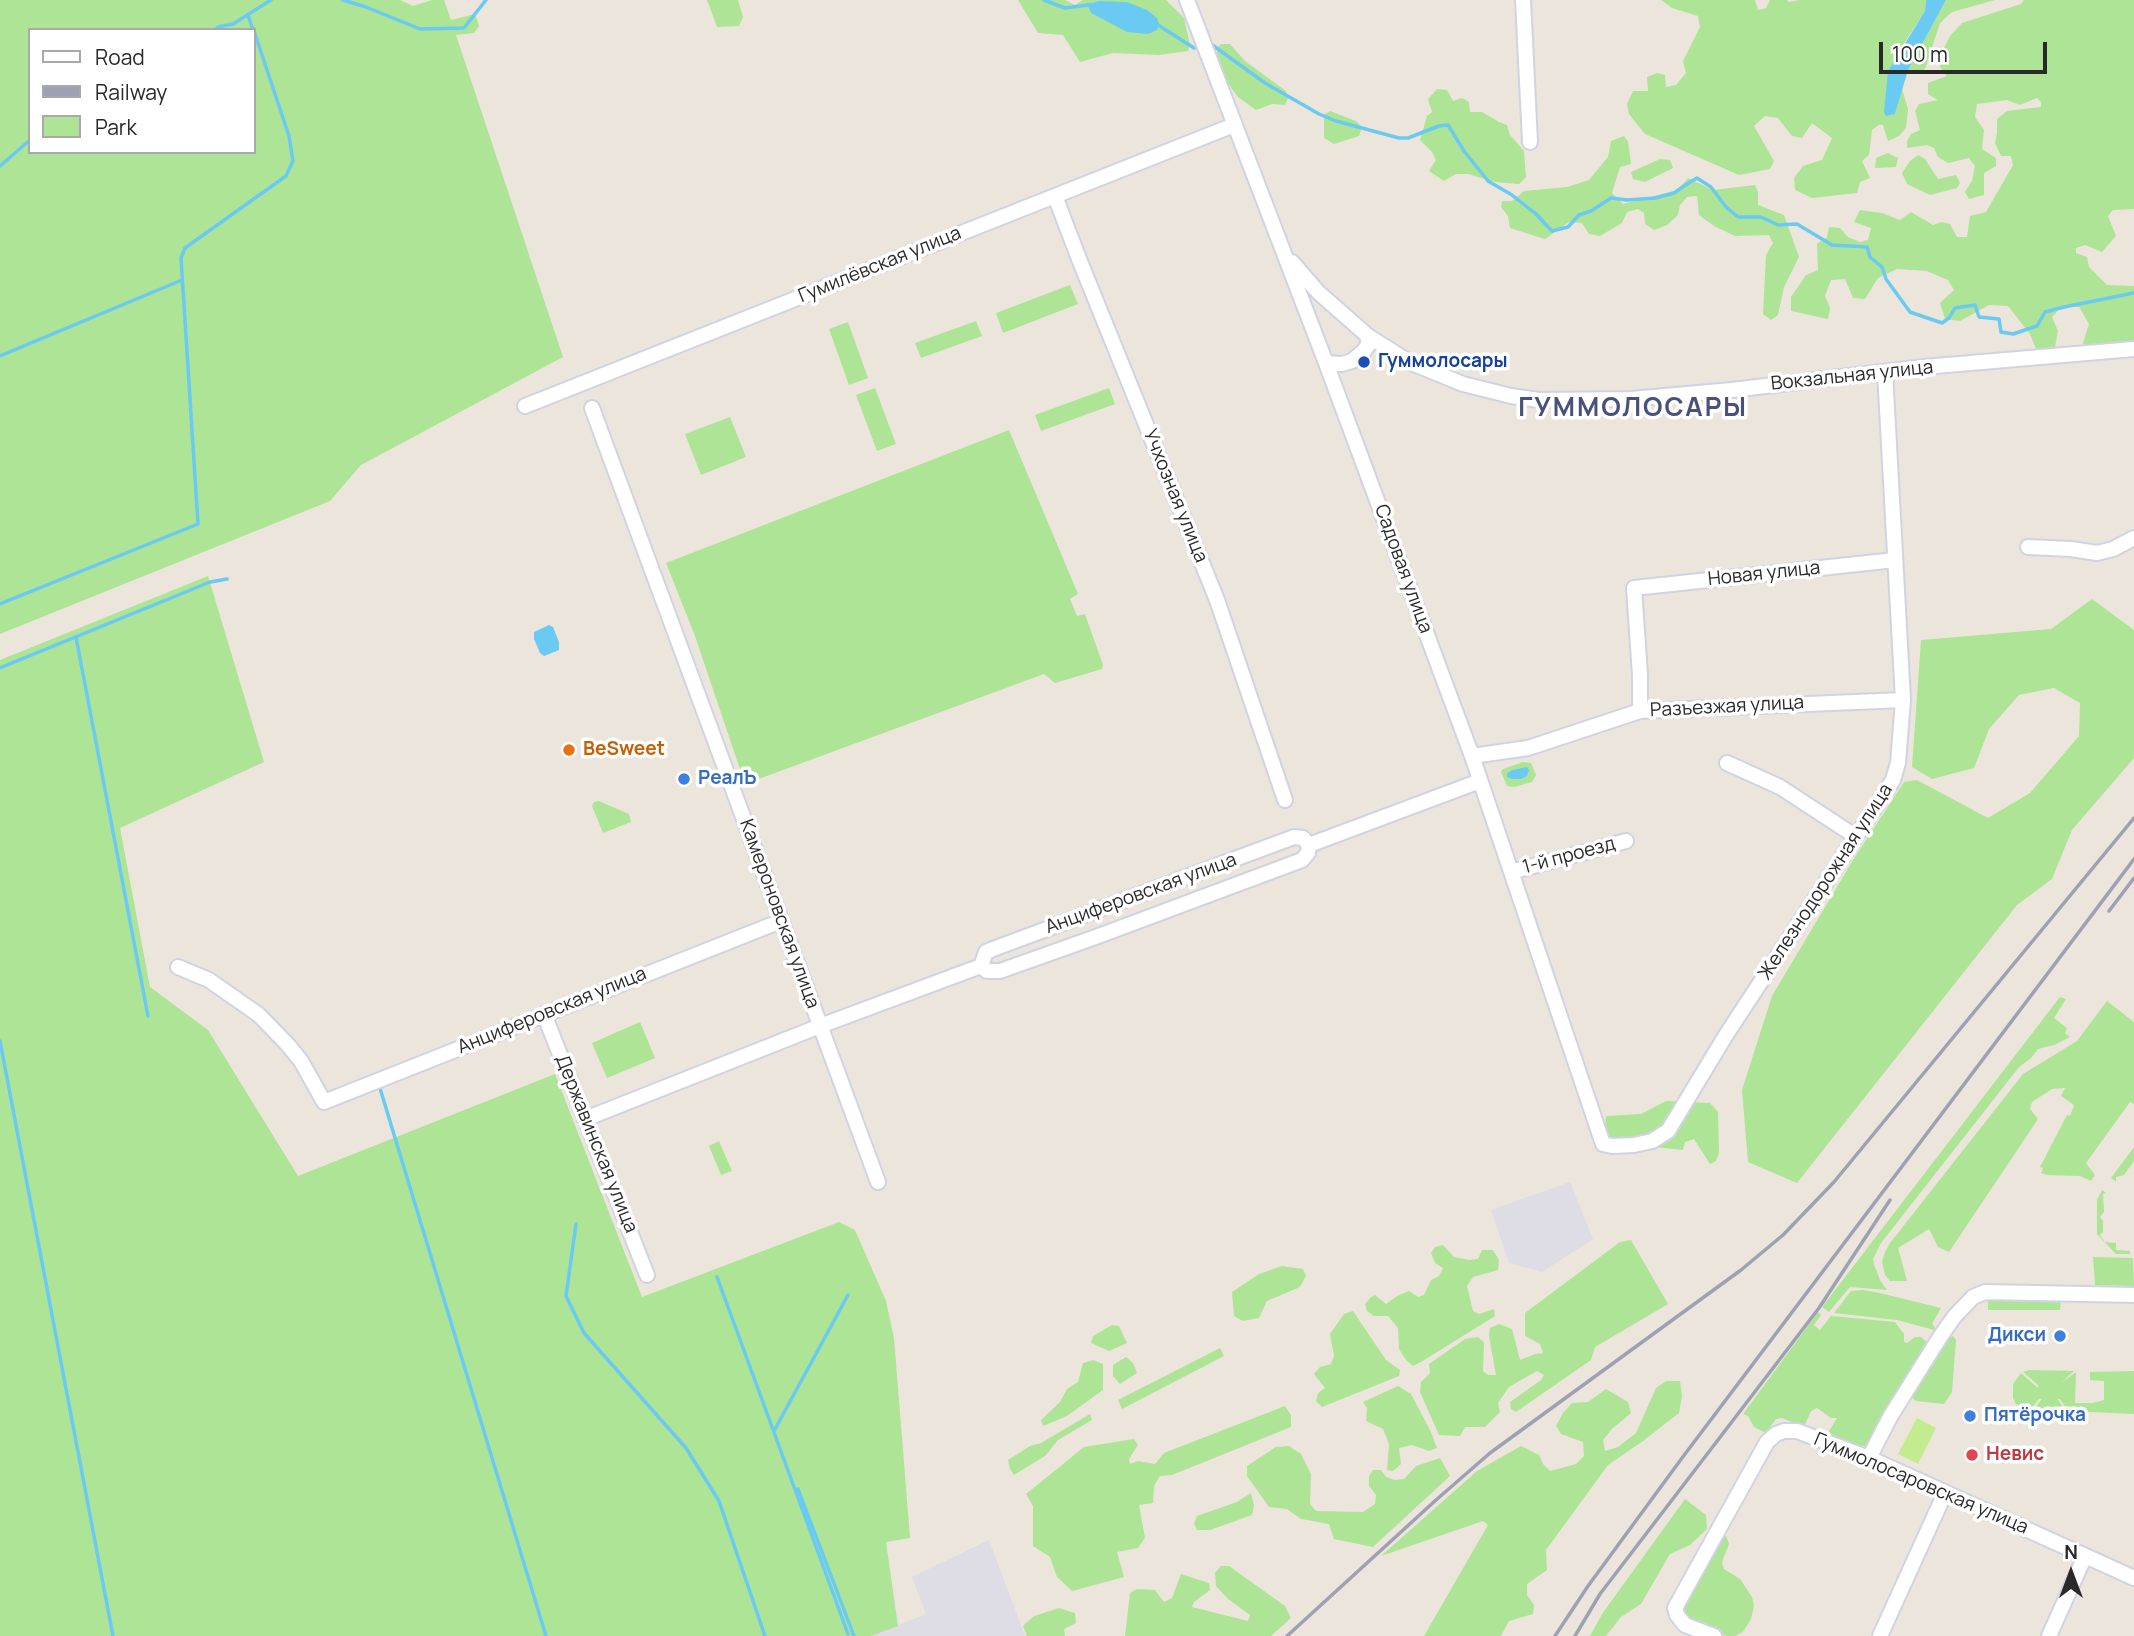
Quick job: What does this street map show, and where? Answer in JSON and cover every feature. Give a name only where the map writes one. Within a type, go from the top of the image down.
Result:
[{"type":"street","name":"Садовая улица","points":[[1188,0],[1472,756],[1603,1144]]},
{"type":"street","points":[[1523,0],[1530,142]]},
{"type":"street","name":"Гумилёвская улица","points":[[525,406],[1234,125]]},
{"type":"street","name":"Учхозная улица","points":[[1055,196],[1217,600],[1285,800]]},
{"type":"street","name":"Вокзальная улица","points":[[1283,250],[1318,292],[1368,336],[1409,362],[1463,384],[1539,400],[1631,398],[1732,390],[1885,372],[2134,349]]},
{"type":"street","points":[[1326,362],[1342,364],[1352,361],[1368,345],[1368,336]]},
{"type":"street","name":"Железнодорожная улица","points":[[1603,1144],[1634,1145],[1652,1141],[1668,1131],[1726,1035],[1894,780],[1903,700],[1885,372]]},
{"type":"street","name":"Камероновская улица","points":[[592,408],[878,1182]]},
{"type":"street","points":[[2028,547],[2097,552],[2113,549],[2134,538]]},
{"type":"street","name":"Новая улица","points":[[1640,711],[1634,588],[1895,560]]},
{"type":"street","name":"Разъезжая улица","points":[[1472,756],[1528,748],[1640,711],[1903,700]]},
{"type":"street","points":[[1727,763],[1780,787],[1855,836]]},
{"type":"street","name":"Анциферовская улица","points":[[1309,845],[1480,781]]},
{"type":"street","name":"Анциферовская улица","points":[[1294,837],[1303,838],[1309,845],[1308,853],[1302,860],[1135,922],[1000,971],[987,971],[981,966],[986,952],[993,948],[1294,837]]},
{"type":"street","name":"1-й проезд","points":[[1511,872],[1626,841]]},
{"type":"street","points":[[1127,900],[1135,922]]},
{"type":"street","name":"Анциферовская улица","points":[[178,967],[209,980],[259,1015],[301,1061],[324,1102],[781,921]]},
{"type":"street","name":"Анциферовская улица","points":[[585,1118],[981,966]]},
{"type":"street","name":"Державинская улица","points":[[544,1014],[647,1275]]},
{"type":"street","points":[[1869,1458],[1890,1417],[1940,1337],[1973,1297],[1985,1292],[2134,1294]]},
{"type":"street","name":"Гуммолосаровская улица","points":[[1714,1636],[1685,1625],[1675,1608],[1767,1442],[1783,1431],[1797,1431],[1869,1458],[2134,1578]]},
{"type":"street","points":[[1880,1636],[1945,1493]]},
{"type":"street","points":[[2049,1636],[2085,1556]]},
{"type":"shaded area","points":[[1570,1182],[1593,1239],[1542,1272],[1509,1263],[1491,1210]]},
{"type":"shaded area","points":[[989,1540],[1025,1636],[871,1636],[926,1614],[912,1577]]},
{"type":"green space","points":[[0,0],[400,0],[413,6],[432,0],[444,0],[451,20],[475,14],[479,26],[474,33],[456,35],[563,357],[361,465],[330,501],[0,634]]},
{"type":"green space","points":[[707,0],[738,0],[743,17],[739,26],[717,27]]},
{"type":"green space","points":[[1018,0],[1065,0],[1075,5],[1083,0],[1166,0],[1184,18],[1190,45],[1188,51],[1159,55],[1113,53],[1080,62],[1063,35],[1038,33]]},
{"type":"green space","points":[[1661,0],[1755,0],[1758,10],[1766,8],[1770,0],[1926,0],[1925,11],[1897,54],[1895,114],[1902,89],[1908,109],[1906,128],[1899,136],[1888,141],[1883,125],[1872,130],[1869,155],[1862,161],[1870,178],[1860,182],[1857,193],[1812,198],[1795,190],[1794,178],[1803,166],[1822,160],[1832,138],[1812,123],[1802,138],[1792,136],[1778,118],[1765,116],[1754,126],[1774,161],[1770,169],[1739,175],[1645,134],[1629,114],[1627,104],[1633,91],[1648,91],[1647,77],[1657,73],[1665,75],[1666,87],[1676,85],[1686,73],[1683,61],[1700,27],[1698,16],[1672,8]]},
{"type":"green space","points":[[1946,0],[1995,0],[1952,12],[1940,23],[1925,69],[1918,74],[1908,70]]},
{"type":"green space","points":[[2024,0],[2134,0],[2134,209],[2113,210],[2108,216],[2116,236],[2102,252],[2085,245],[2076,248],[2076,253],[2087,257],[2089,267],[2107,285],[2134,286],[2134,343],[2087,350],[2083,343],[2089,324],[2079,307],[2061,307],[2052,317],[2058,331],[2055,347],[2036,349],[2030,334],[2008,306],[1989,305],[1960,321],[1945,319],[1940,303],[1954,290],[1948,280],[1927,271],[1897,269],[1878,278],[1865,299],[1853,298],[1845,279],[1831,280],[1825,296],[1830,308],[1828,319],[1791,311],[1791,297],[1806,275],[1818,270],[1817,244],[1827,237],[1829,227],[1840,228],[1848,237],[1860,242],[1868,240],[1871,228],[1854,222],[1860,210],[1882,213],[1900,220],[1911,212],[1933,225],[1941,222],[1950,224],[1957,237],[1967,237],[1970,216],[1986,212],[2013,165],[2011,156],[2001,156],[1995,143],[1997,119],[2007,111],[2041,107],[2037,98],[2020,105],[2007,100],[1977,104],[1975,117],[1984,130],[1982,149],[1996,158],[1996,166],[1984,173],[1984,195],[1969,199],[1965,192],[1972,181],[1975,166],[1969,158],[1948,163],[1938,157],[1934,148],[1927,145],[1907,148],[1907,141],[1911,134],[1920,130],[1915,111],[1919,104],[1938,100],[1928,94],[1928,83],[1947,76],[1940,67],[1940,56],[1950,36],[1962,23],[2021,4]]},
{"type":"green space","points":[[1221,44],[1230,44],[1245,61],[1286,91],[1288,98],[1285,105],[1272,104],[1256,110],[1238,97],[1227,82],[1217,53]]},
{"type":"green space","points":[[1437,89],[1447,90],[1453,101],[1462,98],[1469,102],[1470,112],[1482,112],[1507,125],[1510,135],[1524,151],[1526,177],[1519,184],[1495,182],[1468,174],[1456,174],[1444,181],[1429,171],[1436,160],[1420,140],[1427,116],[1432,112],[1428,99]]},
{"type":"green space","points":[[1330,111],[1356,121],[1362,127],[1359,136],[1334,144],[1324,138],[1324,115]]},
{"type":"green space","points":[[1624,136],[1628,142],[1631,164],[1620,167],[1612,193],[1623,204],[1678,190],[1688,178],[1713,190],[1755,185],[1758,205],[1784,215],[1799,257],[1784,287],[1778,315],[1771,320],[1763,314],[1766,255],[1773,243],[1769,235],[1735,236],[1714,226],[1699,215],[1697,196],[1687,197],[1680,205],[1678,215],[1667,225],[1654,230],[1645,224],[1644,213],[1638,209],[1627,212],[1622,223],[1600,236],[1589,234],[1582,223],[1569,222],[1545,239],[1510,228],[1508,216],[1501,207],[1502,201],[1512,201],[1524,191],[1567,187],[1589,180],[1608,157],[1611,141]]},
{"type":"green space","points":[[1888,153],[1898,158],[1896,167],[1875,168],[1876,158]]},
{"type":"green space","points":[[1918,155],[1925,159],[1938,179],[1956,175],[1960,183],[1957,188],[1930,195],[1907,184],[1902,173]]},
{"type":"green space","points":[[1660,159],[1670,160],[1673,168],[1645,182],[1633,179],[1631,172]]},
{"type":"green space","points":[[1070,285],[1078,304],[1003,333],[996,313]]},
{"type":"green space","points":[[976,321],[982,336],[921,358],[915,343]]},
{"type":"green space","points":[[848,322],[868,378],[849,385],[829,329]]},
{"type":"green space","points":[[875,388],[896,444],[877,451],[856,395]]},
{"type":"green space","points":[[1109,388],[1115,404],[1041,431],[1035,415]]},
{"type":"green space","points":[[730,417],[746,457],[701,475],[685,434]]},
{"type":"green space","points":[[1009,430],[1078,594],[1070,599],[1077,616],[1085,614],[1103,665],[1102,669],[1055,683],[1044,674],[745,784],[695,636],[666,563]]},
{"type":"green space","points":[[208,576],[264,762],[120,828],[150,987],[208,1030],[298,1176],[555,1074],[642,1297],[839,1222],[855,1230],[886,1301],[894,1338],[910,1538],[886,1542],[898,1626],[871,1636],[0,1636],[0,660]]},
{"type":"green space","points":[[2092,599],[2134,630],[2134,758],[2072,830],[2052,879],[2017,905],[1797,1183],[1748,1162],[1742,1090],[1772,996],[1853,860],[1904,782],[1917,780],[1988,818],[2030,793],[2079,736],[2080,703],[2054,688],[2019,695],[1989,729],[1974,768],[1932,779],[1912,767],[1921,640],[2051,629]]},
{"type":"green space","points":[[1523,762],[1531,763],[1536,775],[1532,782],[1507,786],[1501,772],[1503,769]]},
{"type":"green space","points":[[599,801],[629,814],[631,822],[603,833],[592,806]]},
{"type":"green space","points":[[2060,997],[2066,999],[2054,1018],[2067,1028],[2065,1033],[2070,1037],[2038,1049],[2019,1067],[1881,1243],[1873,1259],[1880,1280],[1887,1290],[1850,1287],[1829,1312],[1822,1307]]},
{"type":"green space","points":[[2107,1001],[2134,1022],[2134,1104],[2130,1102],[2086,1163],[2095,1175],[2091,1181],[2080,1176],[2041,1173],[2043,1168],[2040,1167],[2074,1105],[2061,1096],[2065,1088],[2052,1089],[2032,1102],[2030,1109],[2038,1119],[1949,1252],[1938,1247],[1929,1229],[1898,1248],[1907,1281],[1890,1281],[1885,1275],[1882,1262],[1890,1243],[2023,1074],[2077,1041]]},
{"type":"green space","points":[[640,1022],[655,1058],[607,1078],[592,1043]]},
{"type":"green space","points":[[1666,1101],[1710,1103],[1718,1112],[1719,1153],[1716,1161],[1710,1164],[1694,1139],[1685,1142],[1683,1150],[1654,1147],[1611,1138],[1605,1128],[1606,1116],[1641,1114]]},
{"type":"green space","points":[[719,1141],[732,1171],[721,1175],[709,1146]]},
{"type":"green space","points":[[2134,1147],[2134,1161],[2124,1175],[2116,1177],[2116,1182],[2111,1178]]},
{"type":"green space","points":[[2102,1190],[2106,1193],[2103,1194],[2104,1212],[2100,1217],[2103,1221],[2103,1232],[2100,1235],[2105,1242],[2116,1243],[2116,1250],[2130,1251],[2130,1254],[2116,1254],[2097,1234],[2097,1200]]},
{"type":"green space","points":[[1631,1240],[1668,1304],[1595,1347],[1591,1360],[1516,1412],[1511,1409],[1510,1402],[1544,1375],[1537,1371],[1509,1387],[1498,1403],[1500,1412],[1485,1427],[1465,1427],[1460,1436],[1439,1435],[1420,1392],[1421,1382],[1430,1373],[1429,1364],[1465,1339],[1478,1337],[1484,1342],[1483,1371],[1488,1375],[1496,1375],[1489,1336],[1490,1328],[1499,1324],[1512,1329],[1520,1360],[1543,1353],[1540,1344],[1525,1336],[1525,1313],[1620,1242]]},
{"type":"green space","points":[[1443,1245],[1454,1257],[1469,1260],[1478,1259],[1482,1250],[1493,1250],[1499,1260],[1498,1270],[1473,1277],[1467,1286],[1473,1311],[1479,1314],[1494,1309],[1495,1316],[1413,1366],[1399,1349],[1398,1328],[1388,1316],[1374,1316],[1367,1311],[1365,1304],[1375,1295],[1386,1304],[1409,1291],[1418,1297],[1424,1295],[1431,1280],[1439,1276],[1443,1268],[1435,1263],[1431,1253],[1435,1247]]},
{"type":"green space","points":[[2093,1257],[2133,1258],[2134,1286],[2095,1285]]},
{"type":"green space","points":[[1282,1266],[1303,1269],[1306,1276],[1300,1287],[1267,1301],[1259,1318],[1243,1321],[1234,1316],[1232,1292],[1259,1274]]},
{"type":"green space","points":[[1863,1290],[1941,1308],[1932,1324],[1934,1330],[1897,1320],[1834,1313],[1851,1291]]},
{"type":"green space","points":[[1988,1298],[2061,1300],[2060,1310],[1988,1310]]},
{"type":"green space","points":[[1353,1311],[1386,1360],[1400,1370],[1399,1376],[1322,1407],[1316,1401],[1318,1393],[1325,1388],[1314,1374],[1320,1367],[1331,1364],[1334,1356],[1330,1334],[1344,1314]]},
{"type":"green space","points":[[1818,1312],[1821,1315],[1814,1325],[1820,1330],[1831,1316],[1895,1322],[1904,1334],[1904,1342],[1921,1337],[1929,1344],[1865,1446],[1849,1445],[1836,1436],[1829,1435],[1837,1418],[1831,1418],[1817,1408],[1811,1411],[1804,1427],[1782,1418],[1776,1419],[1766,1433],[1754,1427],[1748,1416],[1743,1414]]},
{"type":"green space","points":[[1112,1325],[1119,1326],[1127,1343],[1109,1351],[1091,1343],[1093,1336]]},
{"type":"green space","points":[[1953,1336],[1956,1340],[1952,1392],[1944,1404],[1916,1401],[1910,1396],[1944,1340]]},
{"type":"green space","points":[[1220,1348],[1224,1356],[1122,1409],[1118,1400]]},
{"type":"green space","points":[[1126,1357],[1133,1363],[1137,1373],[1120,1384],[1113,1376],[1113,1365]]},
{"type":"green space","points":[[1093,1360],[1103,1364],[1103,1390],[1067,1416],[1043,1426],[1041,1420],[1060,1402],[1067,1389],[1078,1382],[1083,1363]]},
{"type":"green space","points":[[2074,1371],[2061,1383],[2076,1372],[2075,1403],[2104,1400],[2104,1381],[2090,1380],[2090,1372],[2134,1371],[2134,1414],[2068,1411],[2060,1399],[2065,1411],[2033,1410],[2042,1399],[2030,1410],[2022,1409],[2013,1398],[2013,1384],[2021,1373],[2038,1388],[2023,1372]]},
{"type":"green space","points":[[1666,1381],[1680,1381],[1682,1396],[1679,1413],[1608,1465],[1546,1550],[1547,1570],[1527,1584],[1527,1595],[1534,1605],[1533,1614],[1509,1621],[1501,1636],[1424,1636],[1488,1525],[1483,1521],[1381,1556],[1477,1471],[1521,1446],[1539,1455],[1550,1471],[1576,1464],[1584,1456],[1583,1442],[1561,1434],[1556,1426],[1572,1403],[1588,1402],[1606,1389],[1628,1402],[1631,1413],[1603,1440],[1605,1451],[1618,1447],[1636,1433],[1656,1388]]},
{"type":"green space","points":[[1398,1386],[1411,1394],[1437,1448],[1429,1451],[1412,1445],[1399,1448],[1401,1464],[1393,1471],[1387,1470],[1389,1444],[1383,1429],[1366,1421],[1367,1408],[1363,1402]]},
{"type":"green space","points":[[1285,1406],[1291,1415],[1291,1427],[1172,1475],[1160,1476],[1154,1486],[1153,1503],[1139,1505],[1145,1538],[1138,1548],[1117,1552],[1124,1577],[1072,1591],[1057,1577],[1050,1557],[1033,1546],[1033,1506],[1026,1494],[1084,1447],[1134,1439],[1138,1445],[1129,1459],[1130,1464],[1138,1461],[1155,1464],[1164,1453]]},
{"type":"green space","points":[[1090,1414],[1092,1420],[1058,1440],[1045,1456],[1014,1475],[1008,1460]]},
{"type":"green space","points":[[1917,1418],[1936,1428],[1918,1464],[1898,1454]]},
{"type":"green space","points":[[1289,1446],[1301,1454],[1311,1474],[1310,1504],[1316,1511],[1363,1512],[1375,1504],[1376,1495],[1369,1486],[1369,1476],[1373,1470],[1381,1470],[1386,1477],[1395,1480],[1404,1479],[1416,1466],[1440,1458],[1450,1476],[1373,1547],[1334,1539],[1329,1524],[1301,1519],[1287,1509],[1269,1507],[1247,1476],[1247,1466],[1276,1447]]},
{"type":"green space","points":[[1251,1493],[1254,1505],[1252,1515],[1210,1530],[1197,1530],[1194,1524],[1197,1516],[1237,1502]]},
{"type":"green space","points":[[1685,1499],[1706,1515],[1707,1529],[1690,1545],[1670,1554],[1641,1604],[1621,1617],[1606,1636],[1590,1636],[1602,1614]]},
{"type":"green space","points":[[1722,1535],[1726,1536],[1729,1544],[1722,1562],[1724,1569],[1740,1579],[1752,1597],[1754,1606],[1751,1619],[1743,1632],[1735,1636],[1727,1636],[1687,1622],[1684,1613],[1684,1603]]},
{"type":"green space","points":[[1221,1566],[1229,1566],[1285,1606],[1291,1618],[1271,1636],[1125,1636],[1130,1593],[1137,1589],[1155,1590],[1164,1602],[1172,1598],[1181,1574],[1209,1583],[1210,1590],[1194,1602],[1192,1607],[1248,1621],[1250,1615],[1228,1599],[1216,1586],[1215,1573]]},
{"type":"green space","points":[[1059,1608],[1075,1613],[1076,1623],[1064,1629],[1065,1636],[1027,1636],[1023,1626],[1034,1616]]},
{"type":"water","points":[[1926,0],[1946,0],[1908,70],[1895,114],[1886,116],[1884,112],[1888,71],[1925,11]]},
{"type":"water","points":[[1098,1],[1127,2],[1147,10],[1157,18],[1157,30],[1148,34],[1127,32],[1091,13],[1088,6]]},
{"type":"water","points":[[549,625],[553,627],[559,642],[559,650],[544,656],[534,639],[534,632]]},
{"type":"water","points":[[1527,767],[1527,776],[1521,779],[1507,777],[1512,770]]},
{"type":"waterway","points":[[217,28],[233,24],[271,0]]},
{"type":"waterway","points":[[343,0],[420,29],[464,28],[486,0]]},
{"type":"waterway","points":[[1044,0],[1065,8],[1096,4]]},
{"type":"waterway","points":[[248,15],[252,28]]},
{"type":"waterway","points":[[1155,23],[1194,48]]},
{"type":"waterway","points":[[0,604],[198,524],[181,258],[185,248],[286,176],[293,161],[289,136],[256,37]]},
{"type":"waterway","points":[[1211,44],[1265,83],[1336,121],[1399,138],[1408,138],[1448,125],[1488,181],[1512,195],[1552,231],[1568,227],[1579,215],[1611,198],[1655,198],[1674,193],[1697,178],[1711,187],[1726,207],[1738,217],[1761,217],[1778,225],[1797,224],[1832,245],[1867,247],[1870,257],[1882,267],[1886,279],[1910,312],[1942,323],[1955,308],[1975,305],[1979,317],[1999,319],[2001,332],[2013,334],[2037,326],[2045,312],[2134,293]]},
{"type":"waterway","points":[[0,166],[28,142]]},
{"type":"waterway","points":[[0,356],[182,280]]},
{"type":"waterway","points":[[0,668],[210,582],[227,579]]},
{"type":"waterway","points":[[76,637],[148,1016]]},
{"type":"waterway","points":[[0,1041],[113,1636]]},
{"type":"waterway","points":[[379,1085],[546,1636]]},
{"type":"waterway","points":[[576,1224],[566,1296],[584,1333],[686,1448],[719,1501],[765,1636]]},
{"type":"waterway","points":[[717,1277],[848,1634]]},
{"type":"waterway","points":[[774,1431],[848,1295]]},
{"type":"waterway","points":[[798,1489],[854,1636]]},
{"type":"railway","points":[[1287,1636],[1490,1453],[1741,1270],[1783,1235],[1834,1182],[2134,818]]},
{"type":"railway","points":[[1555,1636],[1588,1586],[1682,1458],[2134,859]]},
{"type":"railway","points":[[2109,911],[2134,878]]},
{"type":"railway","points":[[1575,1636],[1600,1594],[1819,1308],[1890,1200]]},
{"type":"place","name":"Гуммолосары","points":[[1364,362]]},
{"type":"place","name":"BeSweet","points":[[569,750]]},
{"type":"place","name":"РеалЪ","points":[[684,779]]},
{"type":"place","name":"Дикси","points":[[2060,1336]]},
{"type":"place","name":"Пятёрочка","points":[[1970,1416]]},
{"type":"place","name":"Невис","points":[[1972,1455]]},
{"type":"district","name":"ГУММОЛОСАРЫ","points":[[1633,409]]}]
